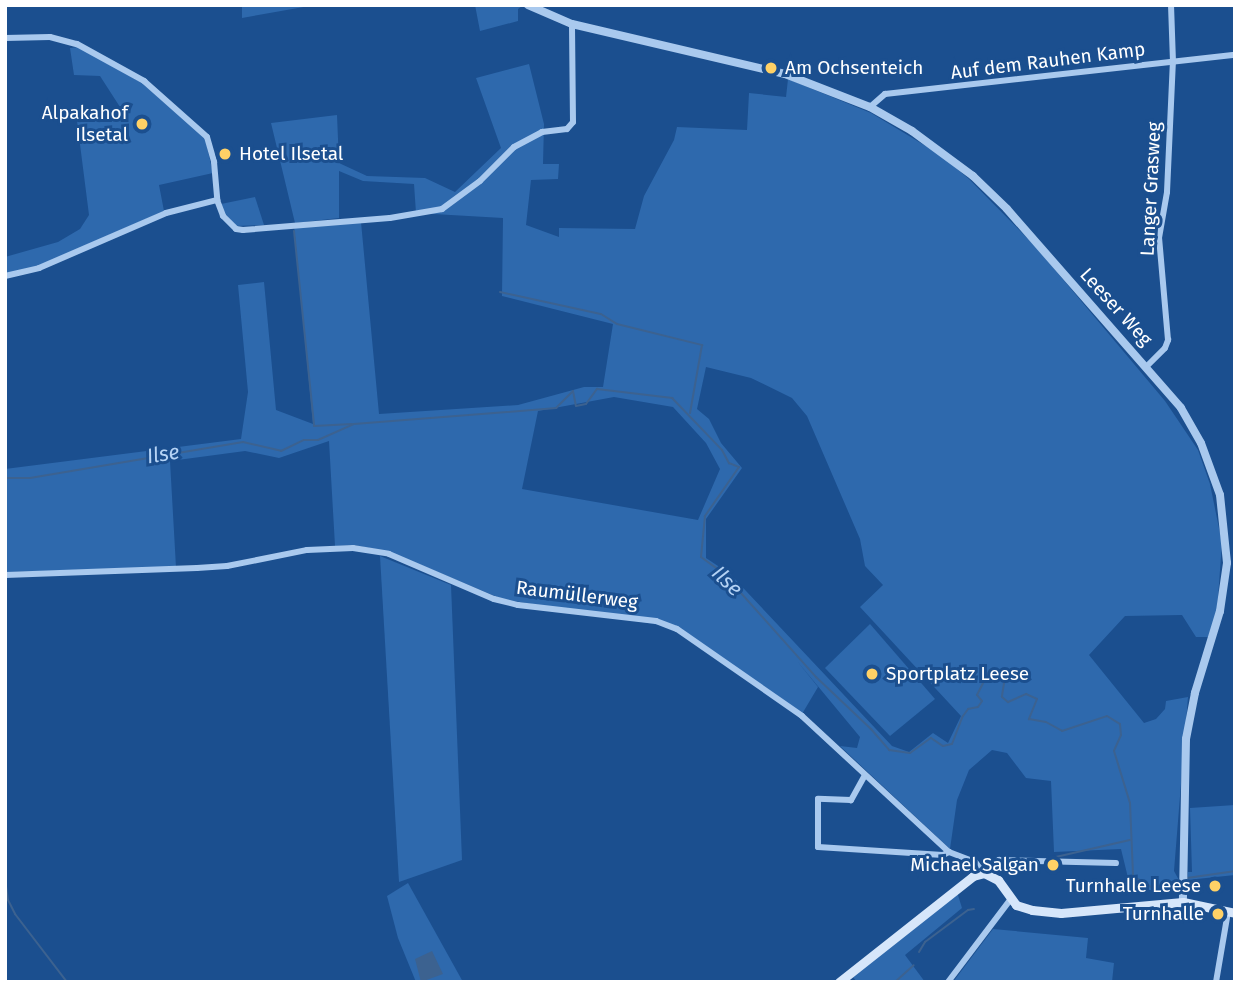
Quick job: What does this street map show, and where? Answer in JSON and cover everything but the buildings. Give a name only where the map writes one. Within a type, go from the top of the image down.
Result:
[{"type":"main road","points":[[839,982],[973,876],[984,873],[998,880],[1010,900],[1032,910],[1061,913],[1182,902],[1231,913]]},
{"type":"street","name":"Leeser Weg","points":[[528,5],[572,24],[785,74],[870,107],[912,131],[973,176],[1007,209],[1181,408],[1201,443],[1220,495],[1226,526],[1225,587],[1185,739],[1182,902]]},
{"type":"street","name":"Langer Grasweg","points":[[1147,366],[1165,348],[1168,340],[1159,238],[1167,192],[1173,62],[1171,5]]},
{"type":"street","points":[[5,38],[50,37],[77,44],[144,80],[207,137],[214,162],[217,200],[230,224],[243,230],[428,213],[442,209],[462,196],[514,147],[542,132],[567,129],[573,122],[572,24]]},
{"type":"street","name":"Auf dem Rauhen Kamp","points":[[870,107],[885,94],[1235,55]]},
{"type":"street","points":[[5,276],[39,268],[166,213],[217,200]]},
{"type":"street","name":"Raumüllerweg","points":[[5,575],[207,568],[307,550],[371,549],[495,599],[518,605],[656,621],[677,629],[802,716],[949,852],[975,862],[984,873]]},
{"type":"street","points":[[865,775],[851,800],[818,799],[818,846],[943,855],[949,852]]},
{"type":"street","points":[[984,873],[999,860],[1116,863]]},
{"type":"street","points":[[947,982],[1010,900]]},
{"type":"street","points":[[1216,982],[1231,913]]},
{"type":"shaded area","points":[[242,5],[315,5],[242,18]]},
{"type":"shaded area","points":[[475,5],[522,6],[518,9],[518,21],[480,31]]},
{"type":"shaded area","points":[[78,47],[142,83],[205,138],[213,173],[159,185],[164,211],[38,266],[5,274],[5,257],[58,242],[80,229],[89,215],[76,113],[120,107],[100,76],[74,75],[70,48]]},
{"type":"shaded area","points":[[529,64],[544,124],[543,164],[559,164],[558,179],[531,180],[526,225],[559,237],[559,228],[635,229],[644,196],[674,140],[677,127],[747,130],[749,93],[786,97],[788,79],[871,113],[939,154],[969,179],[1035,246],[1165,401],[1198,450],[1210,484],[1222,543],[1217,611],[1208,637],[1196,637],[1182,615],[1125,616],[1089,655],[1144,723],[1156,719],[1165,709],[1166,701],[1188,697],[1174,871],[1180,882],[1176,886],[1155,891],[1130,886],[1121,849],[1054,852],[1051,781],[1026,778],[1007,753],[992,750],[969,770],[957,800],[950,849],[840,746],[857,748],[860,737],[797,661],[818,687],[802,714],[678,628],[502,599],[390,552],[354,545],[335,546],[329,441],[279,458],[245,451],[170,461],[176,567],[5,572],[5,469],[241,439],[248,392],[238,285],[264,282],[276,410],[313,424],[294,226],[361,222],[379,414],[518,405],[584,387],[603,387],[613,324],[502,296],[503,218],[416,213],[414,184],[363,181],[339,171],[339,218],[295,223],[271,123],[337,115],[339,163],[367,176],[425,178],[455,192],[501,148],[476,78]],"holes":[[[706,367],[751,378],[792,398],[807,416],[860,539],[865,566],[883,585],[860,607],[961,716],[948,743],[933,733],[909,752],[892,746],[730,574],[706,558],[706,519],[742,468],[721,443],[709,419],[697,409]],[[614,397],[673,407],[706,443],[720,469],[698,520],[522,489],[538,411]]]},
{"type":"shaded area","points":[[255,197],[264,225],[236,226],[225,215],[221,204]]},
{"type":"shaded area","points":[[380,556],[451,585],[462,860],[399,882]]},
{"type":"shaded area","name":"Sportplatz Leese","points":[[870,624],[935,699],[890,736],[825,668]]},
{"type":"shaded area","points":[[1235,805],[1235,875],[1187,880],[1188,872],[1192,872],[1190,808]]},
{"type":"shaded area","points":[[408,883],[463,982],[416,982],[398,938],[387,896]]},
{"type":"shaded area","points":[[957,892],[962,908],[905,955],[925,982],[857,982],[852,976]]},
{"type":"shaded area","points":[[993,929],[1088,938],[1086,958],[1114,963],[1112,982],[953,982]]},
{"type":"shaded area","points":[[432,951],[443,974],[421,982],[415,959]]},
{"type":"waterway","points":[[294,231],[314,426],[352,424]]},
{"type":"waterway","points":[[500,292],[601,314],[617,324],[702,345],[690,413]]},
{"type":"waterway","name":"Ilse","points":[[5,478],[30,478],[243,442],[281,451],[304,440],[318,440],[354,424],[556,408],[573,391],[576,406],[586,404],[597,389],[672,398],[722,450],[729,463],[739,467],[705,516],[701,557],[723,573],[816,677],[871,729],[889,750],[910,753],[931,738],[943,746],[952,744],[963,716],[968,709],[978,707],[982,701],[977,695],[990,670],[997,670],[1005,677],[1002,697],[1008,702],[1026,694],[1037,699],[1029,719],[1046,722],[1062,731],[1107,716],[1120,724],[1121,735],[1114,751],[1130,803],[1133,876],[1153,888],[1179,880]]},
{"type":"waterway","points":[[1047,859],[1130,840]]},
{"type":"waterway","name":"Ilse","points":[[1187,878],[1235,871]]},
{"type":"waterway","points":[[5,879],[8,900],[15,914],[67,982]]},
{"type":"waterway","points":[[919,952],[925,942],[968,910],[974,909]]},
{"type":"waterway","points":[[895,982],[914,965]]},
{"type":"place","name":"Am Ochsenteich","points":[[771,68]]},
{"type":"place","name":"Alpakahof Ilsetal","points":[[142,124]]},
{"type":"place","name":"Hotel Ilsetal","points":[[225,154]]},
{"type":"place","name":"Sportplatz Leese","points":[[872,674]]},
{"type":"place","name":"Michael Salgan","points":[[1053,865]]},
{"type":"place","name":"Turnhalle Leese","points":[[1215,886]]},
{"type":"place","name":"Turnhalle","points":[[1218,914]]}]
